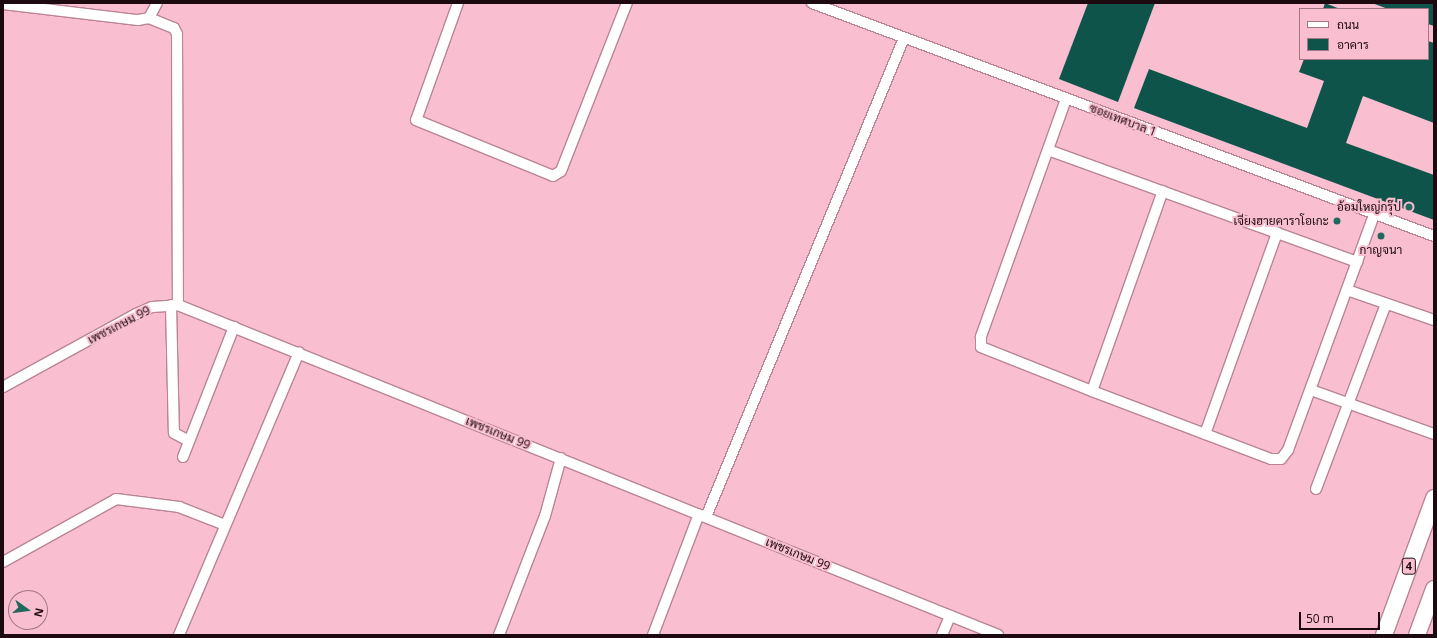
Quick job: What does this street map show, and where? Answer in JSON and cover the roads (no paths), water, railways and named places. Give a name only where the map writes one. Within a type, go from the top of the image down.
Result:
[{"type":"main road","name":"4","points":[[1384,635],[1434,498]]},
{"type":"main road","points":[[1417,635],[1434,589]]},
{"type":"street","points":[[149,18],[157,3]]},
{"type":"street","points":[[458,3],[416,120],[552,176],[561,171],[627,3]]},
{"type":"street","name":"ซอยเทศบาล 1","points":[[812,3],[1374,215],[1434,236]]},
{"type":"street","points":[[3,4],[138,20],[149,18],[174,28],[177,34],[174,433],[189,441]]},
{"type":"street","points":[[653,635],[904,38]]},
{"type":"street","points":[[1066,99],[981,337],[981,347],[1205,434],[1271,458],[1281,458],[1288,450],[1374,215]]},
{"type":"street","points":[[1048,150],[1357,262]]},
{"type":"street","points":[[1092,391],[1163,191]]},
{"type":"street","points":[[1205,434],[1277,233]]},
{"type":"street","points":[[1346,290],[1434,320]]},
{"type":"street","points":[[1316,489],[1350,405],[1386,304]]},
{"type":"street","name":"เพชรเกษม 99","points":[[3,387],[136,314],[152,307],[174,305],[298,352],[998,635]]},
{"type":"street","points":[[183,457],[234,327]]},
{"type":"street","points":[[179,635],[298,352]]},
{"type":"street","points":[[1311,390],[1434,434]]},
{"type":"street","points":[[499,635],[545,516],[561,458]]},
{"type":"street","points":[[3,562],[116,499],[179,507],[225,525]]},
{"type":"street","points":[[942,635],[950,616]]},
{"type":"place","name":"อ้อมใหญ่กรุ๊ป","points":[[1409,207]]},
{"type":"place","name":"เจียงฮายคาราโอเกะ","points":[[1337,221]]},
{"type":"place","name":"กาญจนา","points":[[1381,236]]}]
